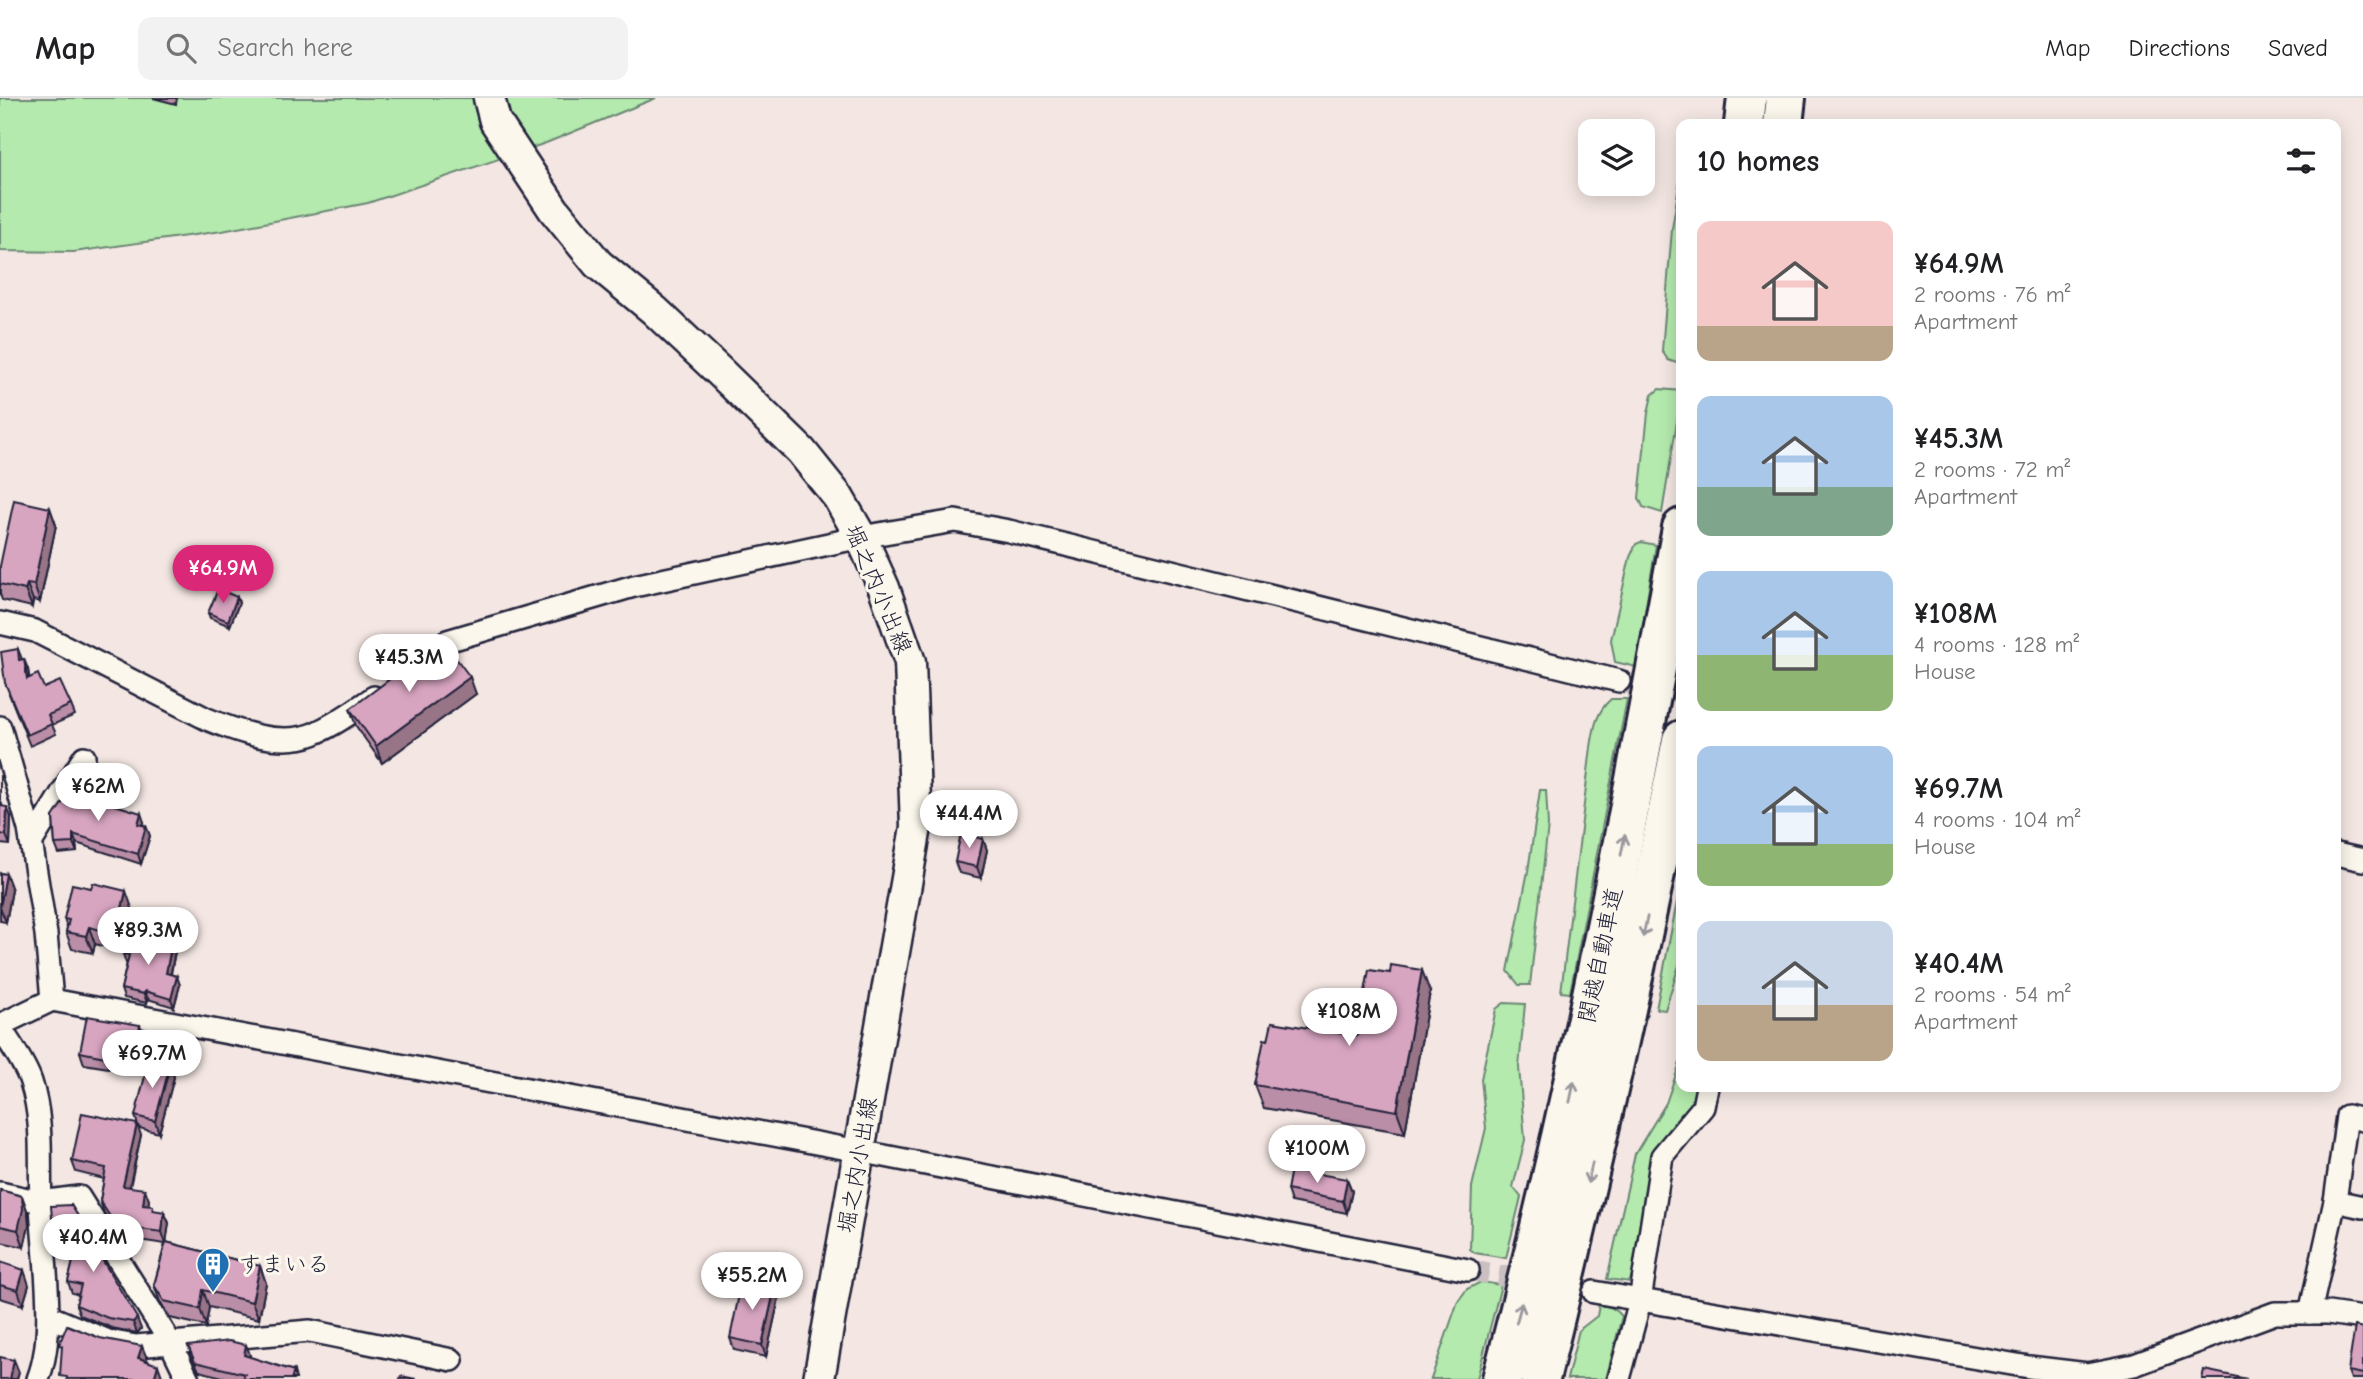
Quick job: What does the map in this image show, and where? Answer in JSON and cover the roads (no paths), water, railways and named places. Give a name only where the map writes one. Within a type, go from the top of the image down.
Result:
[{"type":"highway","points":[[1745,119],[1747,98]]},
{"type":"highway","points":[[1784,119],[1786,98]]},
{"type":"highway","name":"関越自動車道","points":[[1502,1379],[1588,1013],[1647,721],[1676,561]]},
{"type":"highway","name":"関越自動車道","points":[[1540,1379],[1606,1103],[1676,770]]},
{"type":"main road","name":"堀之内小出線","points":[[488,98],[495,121],[554,210],[598,264],[654,310],[802,451],[838,497],[861,537],[893,610],[910,662],[916,827],[819,1379]]},
{"type":"street","points":[[0,623],[35,631],[207,719],[226,727],[275,739],[311,735],[342,719],[447,641],[634,586],[861,537],[955,521],[995,528],[1619,681]]},
{"type":"street","points":[[0,727],[31,843],[46,934],[52,1000]]},
{"type":"street","points":[[31,843],[84,757]]},
{"type":"street","points":[[2341,855],[2363,860]]},
{"type":"street","points":[[42,1375],[48,1316],[41,1202],[40,1129],[31,1081],[0,1026],[52,1000],[859,1151],[1468,1270]]},
{"type":"street","points":[[1619,1379],[1640,1301],[1661,1156],[1703,1107],[1706,1092]]},
{"type":"street","points":[[2310,1312],[2335,1201],[2347,1116],[2363,1120]]},
{"type":"street","points":[[0,1193],[41,1202],[79,1197],[170,1342],[188,1379]]},
{"type":"street","points":[[2335,1201],[2363,1207]]},
{"type":"street","points":[[1594,1292],[2028,1373],[2088,1374],[2142,1370],[2274,1313],[2328,1312],[2363,1318]]},
{"type":"street","points":[[48,1316],[108,1341],[136,1346],[310,1331],[452,1360]]},
{"type":"tunnel","points":[[1619,681],[1676,695]]},
{"type":"tunnel","points":[[1468,1270],[1594,1292]]},
{"type":"place","name":"すまいる","points":[[213,1294]]}]
